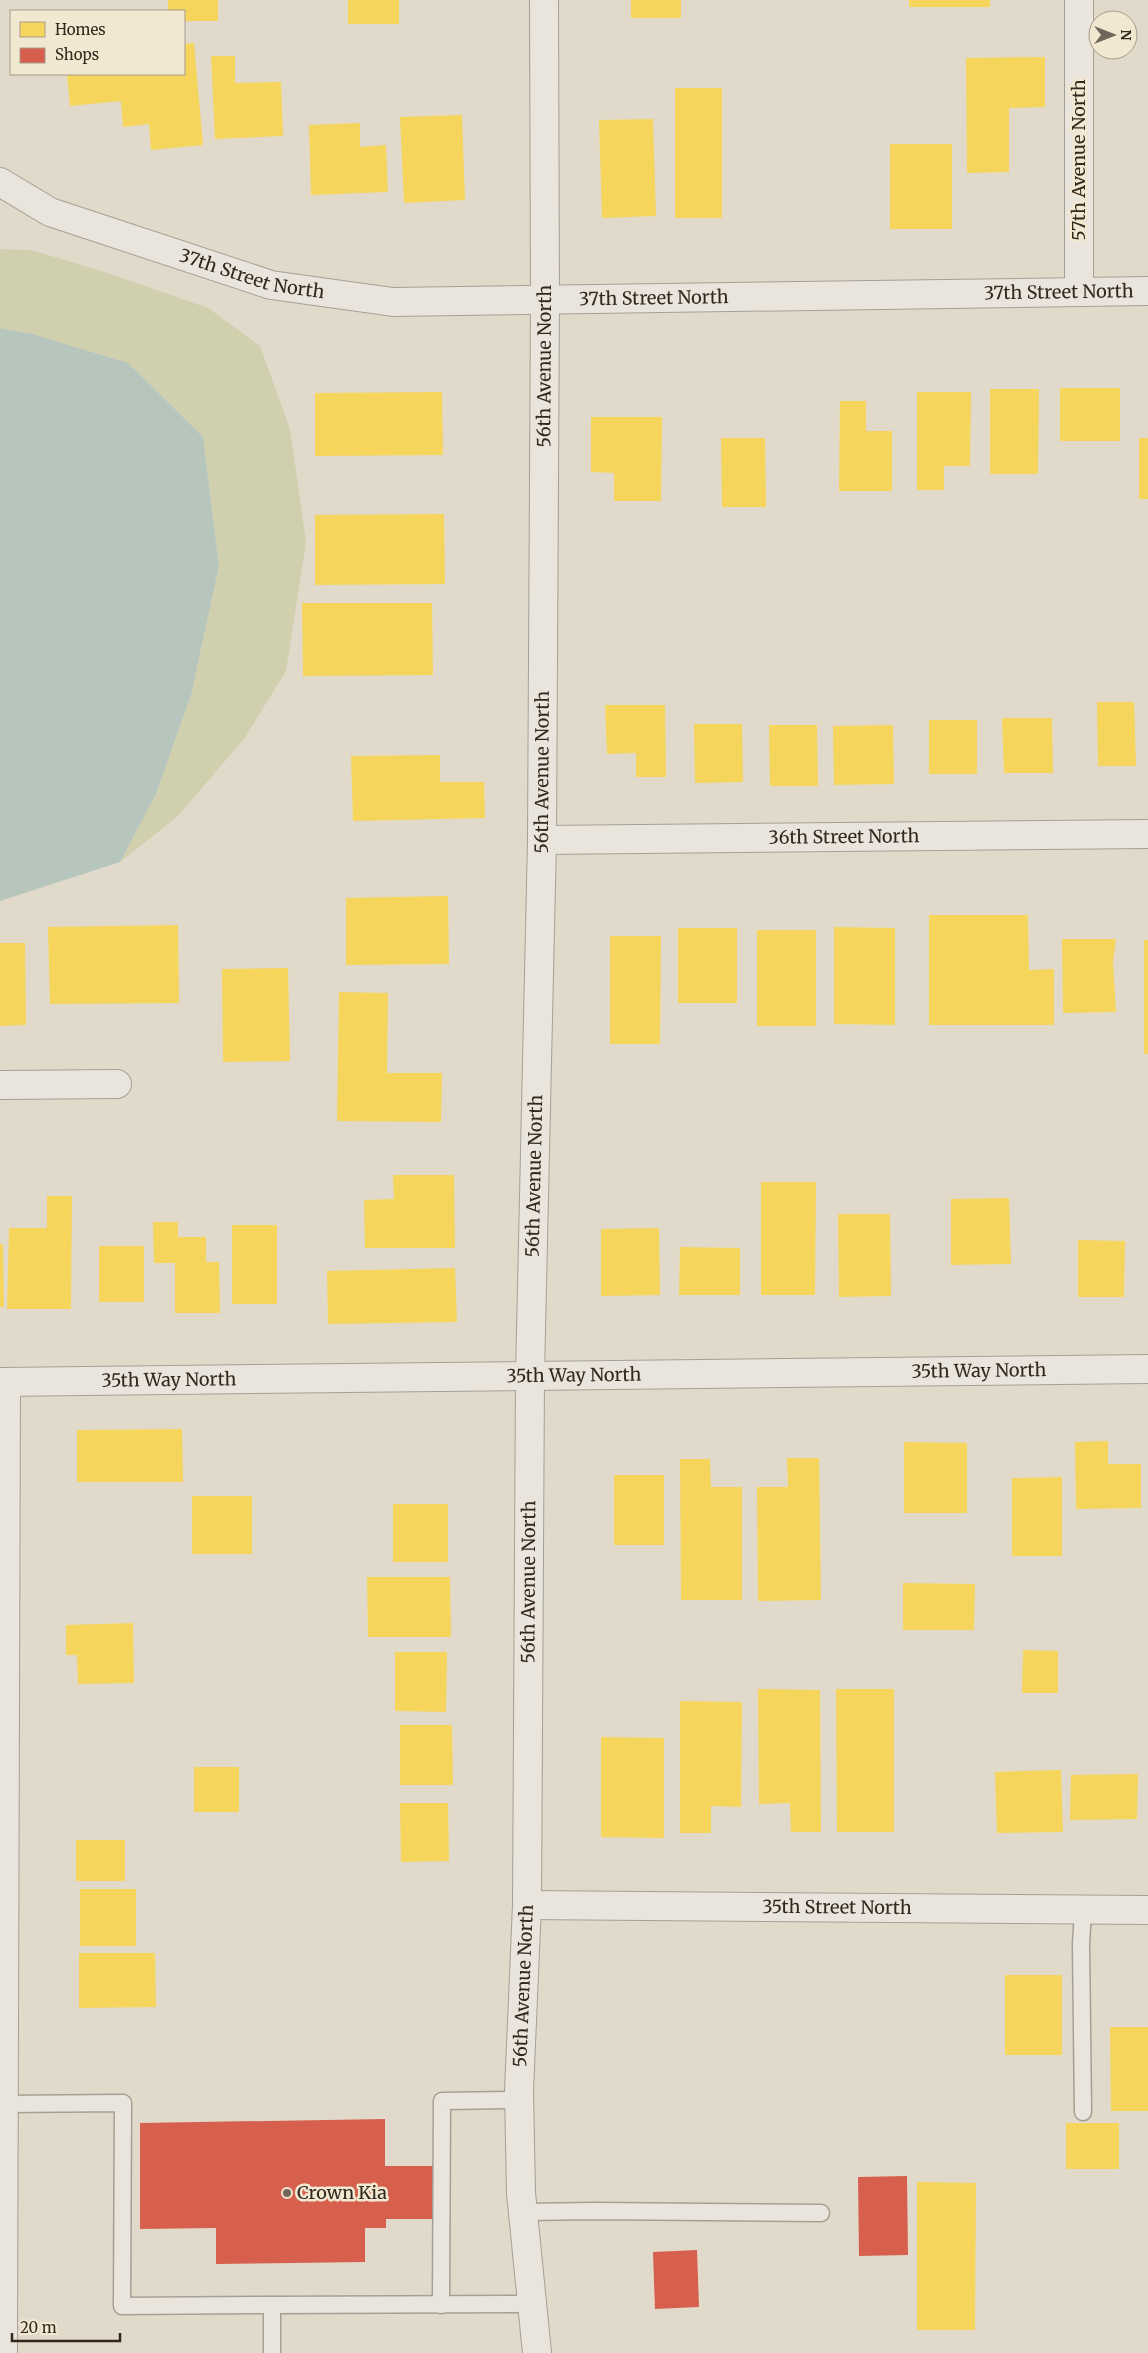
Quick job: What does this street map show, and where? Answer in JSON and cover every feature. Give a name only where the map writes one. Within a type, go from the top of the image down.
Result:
[{"type":"street","name":"56th Avenue North","points":[[537,2353],[521,2193],[519,2100],[527,1905],[530,1375],[542,840],[546,298],[544,0]]},
{"type":"street","name":"57th Avenue North","points":[[1079,0],[1080,290]]},
{"type":"street","name":"37th Street North","points":[[0,182],[50,212],[271,285],[393,302],[546,298],[1148,290]]},
{"type":"street","name":"36th Street North","points":[[542,840],[1148,834]]},
{"type":"street","points":[[0,1085],[117,1084]]},
{"type":"street","name":"35th Way North","points":[[3,1382],[1148,1369]]},
{"type":"street","points":[[3,1382],[3,2353]]},
{"type":"street","name":"35th Street North","points":[[527,1905],[1083,1911],[1148,1910]]},
{"type":"lane","points":[[1083,1911],[1083,2112]]},
{"type":"lane","points":[[441,2305],[442,2101],[519,2100]]},
{"type":"lane","points":[[4,2104],[123,2103],[122,2306],[532,2304]]},
{"type":"lane","points":[[524,2212],[594,2210],[821,2213]]},
{"type":"lane","points":[[272,2306],[272,2353]]},
{"type":"green space","points":[[0,249],[31,250],[105,272],[208,308],[260,346],[290,429],[306,542],[286,671],[244,739],[178,816],[120,862],[156,794],[191,695],[219,566],[203,437],[128,363],[32,334],[0,328]]},
{"type":"shaded area","points":[[0,328],[32,334],[128,363],[203,437],[219,566],[191,695],[156,794],[120,862],[0,901]]},
{"type":"building: Homes","points":[[168,0],[218,0],[218,21],[185,21],[185,10],[168,10]]},
{"type":"building: Homes","points":[[348,0],[399,0],[399,24],[348,24]]},
{"type":"building: Homes","points":[[631,0],[681,0],[681,18],[631,18]]},
{"type":"building: Homes","points":[[909,0],[990,0],[990,7],[909,7]]},
{"type":"building: Homes","points":[[194,43],[203,145],[151,150],[149,124],[123,127],[121,101],[70,106],[67,75],[185,75],[185,44]]},
{"type":"building: Homes","points":[[211,56],[235,56],[235,83],[281,82],[283,136],[215,139]]},
{"type":"building: Homes","points":[[1045,57],[1045,107],[1009,108],[1009,172],[967,173],[966,58]]},
{"type":"building: Homes","points":[[675,88],[722,88],[722,218],[675,218]]},
{"type":"building: Homes","points":[[462,115],[465,200],[404,203],[400,117]]},
{"type":"building: Homes","points":[[653,119],[656,216],[602,218],[599,120]]},
{"type":"building: Homes","points":[[360,123],[360,147],[386,145],[388,192],[311,195],[309,125]]},
{"type":"building: Homes","points":[[890,144],[952,144],[952,229],[890,229]]},
{"type":"building: Homes","points":[[1060,388],[1120,388],[1120,441],[1060,441]]},
{"type":"building: Homes","points":[[990,389],[1039,389],[1038,474],[990,474]]},
{"type":"building: Homes","points":[[442,392],[443,455],[315,456],[315,393]]},
{"type":"building: Homes","points":[[917,392],[971,392],[970,466],[944,466],[944,490],[917,490]]},
{"type":"building: Homes","points":[[840,401],[866,401],[866,431],[892,431],[892,491],[839,491]]},
{"type":"building: Homes","points":[[591,417],[662,417],[661,501],[614,501],[614,473],[591,472]]},
{"type":"building: Homes","points":[[721,438],[765,438],[766,507],[722,507]]},
{"type":"building: Homes","points":[[1139,438],[1148,438],[1148,499],[1139,499]]},
{"type":"building: Homes","points":[[444,514],[445,584],[315,585],[315,515]]},
{"type":"building: Homes","points":[[302,603],[432,603],[433,675],[303,676]]},
{"type":"building: Homes","points":[[1097,702],[1134,702],[1136,766],[1098,766]]},
{"type":"building: Homes","points":[[605,705],[665,705],[666,777],[636,777],[636,753],[607,754]]},
{"type":"building: Homes","points":[[1002,718],[1052,718],[1053,773],[1004,773]]},
{"type":"building: Homes","points":[[929,720],[977,720],[977,774],[929,774]]},
{"type":"building: Homes","points":[[694,724],[742,724],[743,782],[695,783]]},
{"type":"building: Homes","points":[[769,725],[817,725],[818,786],[770,786]]},
{"type":"building: Homes","points":[[893,725],[894,784],[834,785],[833,726]]},
{"type":"building: Homes","points":[[440,755],[440,782],[484,782],[485,818],[353,821],[351,756]]},
{"type":"building: Homes","points":[[448,896],[449,964],[346,965],[346,898]]},
{"type":"building: Homes","points":[[929,915],[1028,915],[1029,970],[1054,969],[1054,1025],[929,1025]]},
{"type":"building: Homes","points":[[178,925],[179,1003],[50,1004],[48,927]]},
{"type":"building: Homes","points":[[834,927],[895,928],[895,1025],[834,1024]]},
{"type":"building: Homes","points":[[678,928],[737,928],[737,1003],[678,1003]]},
{"type":"building: Homes","points":[[757,930],[816,930],[816,1026],[757,1026]]},
{"type":"building: Homes","points":[[610,936],[661,936],[660,1044],[610,1044]]},
{"type":"building: Homes","points":[[1062,939],[1116,939],[1113,962],[1116,1012],[1063,1013]]},
{"type":"building: Homes","points":[[1144,940],[1148,940],[1148,1054],[1144,1054]]},
{"type":"building: Homes","points":[[0,943],[25,943],[26,1025],[0,1026]]},
{"type":"building: Homes","points":[[288,968],[290,1061],[223,1062],[222,969]]},
{"type":"building: Homes","points":[[339,992],[388,993],[387,1073],[442,1073],[441,1122],[337,1121]]},
{"type":"building: Homes","points":[[393,1175],[454,1175],[455,1248],[365,1248],[364,1200],[394,1199]]},
{"type":"building: Homes","points":[[761,1182],[816,1182],[815,1295],[761,1295]]},
{"type":"building: Homes","points":[[47,1196],[72,1196],[71,1309],[7,1309],[9,1228],[47,1228]]},
{"type":"building: Homes","points":[[1009,1198],[1011,1264],[951,1265],[951,1199]]},
{"type":"building: Homes","points":[[838,1214],[890,1214],[891,1296],[839,1297]]},
{"type":"building: Homes","points":[[153,1222],[178,1222],[178,1237],[206,1237],[206,1262],[219,1262],[220,1313],[175,1313],[175,1263],[154,1263]]},
{"type":"building: Homes","points":[[232,1225],[277,1225],[277,1304],[232,1304]]},
{"type":"building: Homes","points":[[659,1228],[660,1295],[601,1296],[601,1229]]},
{"type":"building: Homes","points":[[1078,1240],[1125,1241],[1124,1297],[1078,1297]]},
{"type":"building: Homes","points":[[0,1244],[3,1244],[4,1307],[0,1307]]},
{"type":"building: Homes","points":[[99,1246],[144,1246],[144,1302],[99,1302]]},
{"type":"building: Homes","points":[[680,1247],[740,1248],[740,1295],[679,1295]]},
{"type":"building: Homes","points":[[455,1268],[457,1322],[328,1324],[327,1271]]},
{"type":"building: Homes","points":[[182,1429],[183,1482],[77,1482],[77,1430]]},
{"type":"building: Homes","points":[[1108,1441],[1108,1464],[1141,1464],[1141,1508],[1076,1509],[1075,1442]]},
{"type":"building: Homes","points":[[904,1442],[967,1443],[967,1513],[904,1513]]},
{"type":"building: Homes","points":[[787,1458],[819,1458],[821,1600],[758,1601],[757,1487],[788,1487]]},
{"type":"building: Homes","points":[[680,1459],[710,1459],[711,1487],[742,1487],[742,1600],[681,1600]]},
{"type":"building: Homes","points":[[614,1475],[664,1475],[664,1545],[614,1545]]},
{"type":"building: Homes","points":[[1062,1477],[1062,1556],[1012,1556],[1012,1478]]},
{"type":"building: Homes","points":[[192,1496],[252,1496],[252,1554],[192,1554]]},
{"type":"building: Homes","points":[[393,1504],[448,1504],[448,1562],[393,1562]]},
{"type":"building: Homes","points":[[367,1577],[450,1577],[451,1637],[368,1637]]},
{"type":"building: Homes","points":[[903,1583],[975,1584],[974,1630],[903,1630]]},
{"type":"building: Homes","points":[[133,1623],[134,1683],[78,1684],[77,1655],[66,1655],[66,1625]]},
{"type":"building: Homes","points":[[1023,1650],[1058,1651],[1058,1693],[1022,1693]]},
{"type":"building: Homes","points":[[395,1652],[447,1652],[446,1712],[395,1711]]},
{"type":"building: Homes","points":[[758,1689],[820,1690],[821,1832],[791,1832],[790,1803],[759,1804]]},
{"type":"building: Homes","points":[[836,1689],[894,1689],[894,1832],[837,1832]]},
{"type":"building: Homes","points":[[680,1701],[742,1702],[741,1807],[711,1806],[711,1833],[680,1833]]},
{"type":"building: Homes","points":[[400,1725],[452,1725],[453,1785],[400,1785]]},
{"type":"building: Homes","points":[[601,1737],[664,1738],[664,1838],[601,1837]]},
{"type":"building: Homes","points":[[194,1767],[239,1767],[239,1812],[194,1812]]},
{"type":"building: Homes","points":[[1061,1770],[1063,1832],[997,1833],[995,1772]]},
{"type":"building: Homes","points":[[1138,1774],[1137,1819],[1070,1820],[1071,1775]]},
{"type":"building: Homes","points":[[400,1803],[448,1803],[449,1861],[401,1862]]},
{"type":"building: Homes","points":[[76,1840],[125,1840],[125,1881],[76,1881]]},
{"type":"building: Homes","points":[[80,1889],[136,1889],[136,1946],[80,1946]]},
{"type":"building: Homes","points":[[79,1953],[155,1953],[156,2007],[79,2008]]},
{"type":"building: Homes","points":[[1005,1975],[1062,1975],[1062,2055],[1005,2055]]},
{"type":"building: Homes","points":[[1110,2027],[1148,2027],[1148,2111],[1111,2111]]},
{"type":"building: Homes","points":[[1066,2123],[1119,2123],[1119,2169],[1066,2169]]},
{"type":"building: Homes","points":[[917,2182],[976,2183],[975,2330],[917,2330]]},
{"type":"building: Shops","name":"Crown Kia","points":[[385,2119],[385,2166],[435,2166],[435,2219],[386,2219],[386,2228],[365,2228],[365,2262],[216,2264],[216,2228],[140,2229],[140,2123]]},
{"type":"building: Shops","points":[[907,2176],[908,2255],[859,2256],[858,2177]]},
{"type":"building: Shops","points":[[697,2250],[699,2307],[655,2309],[653,2252]]},
{"type":"place","name":"Crown Kia","points":[[287,2193]]}]
